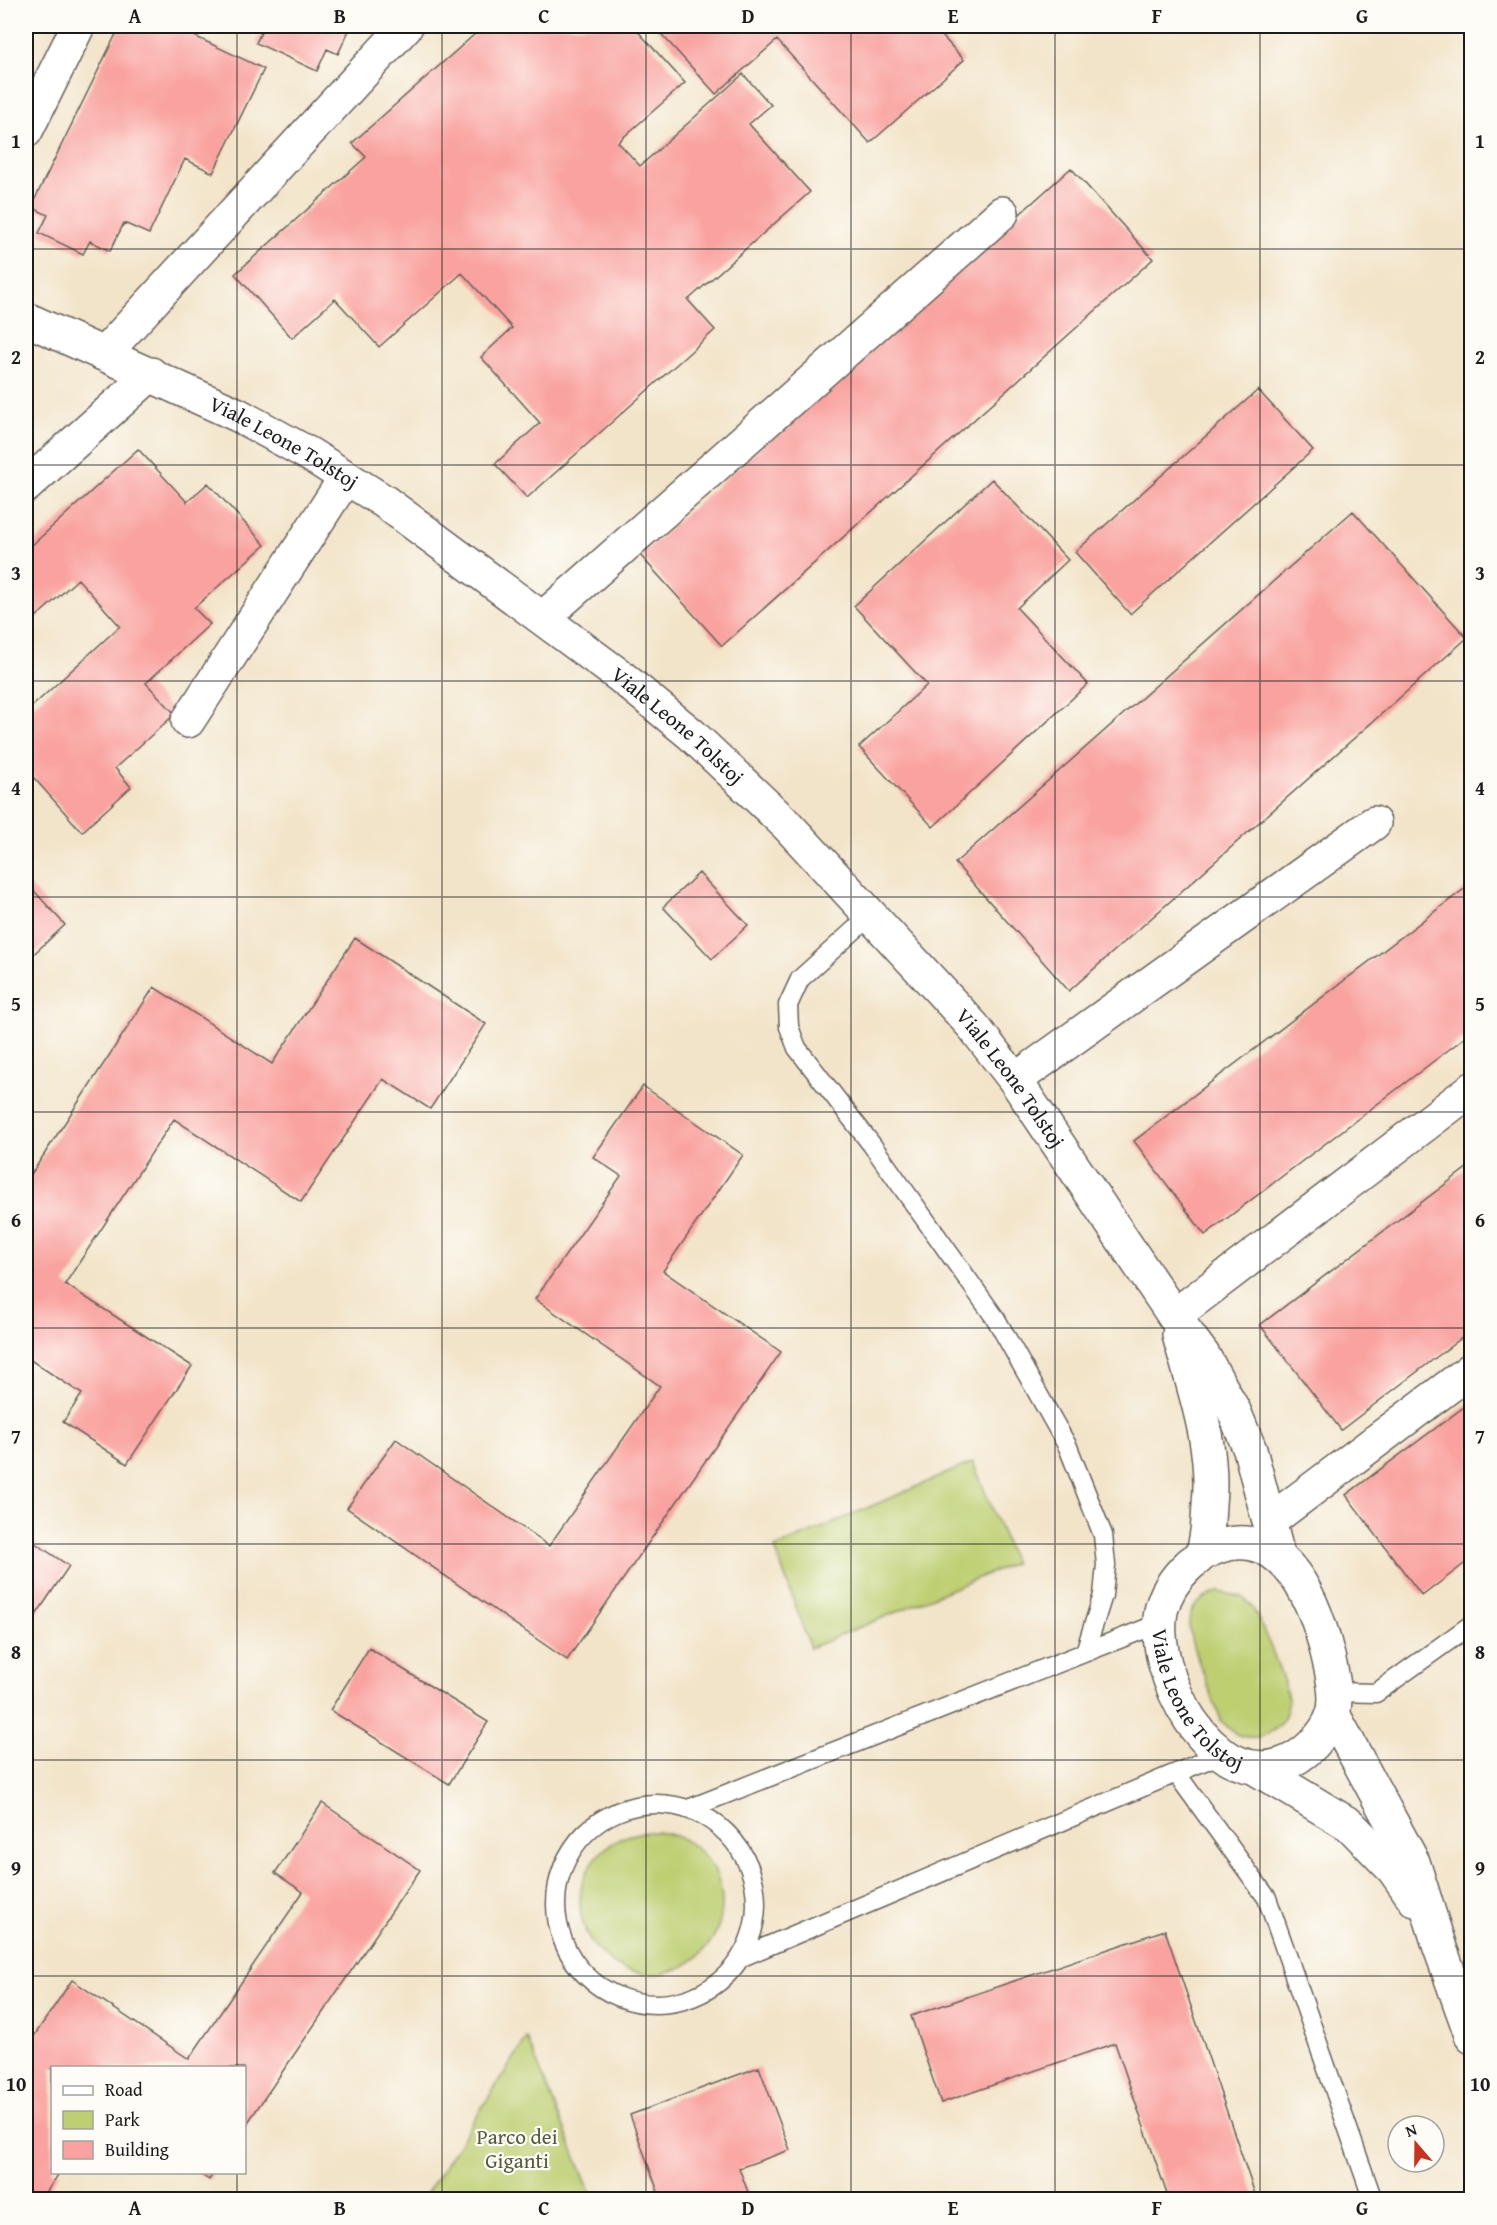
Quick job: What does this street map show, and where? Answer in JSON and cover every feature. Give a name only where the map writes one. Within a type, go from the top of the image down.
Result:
[{"type":"street","points":[[26,131],[78,26]]},
{"type":"street","points":[[104,354],[406,26]]},
{"type":"street","points":[[544,617],[1002,213]]},
{"type":"street","name":"Viale Leone Tolstoj","points":[[26,319],[238,415],[346,477],[544,617],[691,734],[788,826],[973,1026],[1015,1080],[1214,1373],[1234,1411],[1254,1460],[1278,1555]]},
{"type":"street","points":[[26,486],[151,374]]},
{"type":"street","points":[[188,721],[346,477]]},
{"type":"street","points":[[1015,1080],[1374,823]]},
{"type":"street","points":[[1174,1316],[1472,1089]]},
{"type":"street","name":"Viale Leone Tolstoj","points":[[1174,1316],[1204,1428],[1209,1459],[1210,1502],[1202,1554]]},
{"type":"street","points":[[1270,1521],[1472,1369]]},
{"type":"street","name":"Viale Leone Tolstoj","points":[[1440,1948],[1407,1887],[1364,1839],[1338,1817],[1257,1769],[1221,1754],[1200,1733],[1182,1705],[1166,1659],[1160,1623],[1162,1608],[1174,1581],[1202,1554],[1220,1546],[1241,1544],[1256,1546],[1278,1555],[1302,1583],[1322,1631],[1333,1703],[1413,1862],[1440,1948],[1472,2037]]},
{"type":"street","name":"Viale Leone Tolstoj","points":[[1257,1769],[1281,1765],[1302,1755],[1311,1747],[1333,1703]]},
{"type":"lane","points":[[871,915],[800,979],[788,1005],[789,1027],[802,1055],[879,1155],[996,1319],[1068,1447],[1103,1535],[1106,1565],[1103,1595],[1085,1652]]},
{"type":"lane","points":[[688,1809],[1160,1623]]},
{"type":"lane","points":[[1333,1703],[1376,1693],[1472,1624]]},
{"type":"lane","points":[[742,1957],[1221,1754]]},
{"type":"lane","points":[[1176,1773],[1267,1899],[1373,2199]]},
{"type":"lane","points":[[662,1804],[688,1809],[715,1823],[737,1844],[751,1870],[757,1899],[754,1929],[742,1957],[721,1982],[693,1999],[661,2005],[628,2002],[599,1988],[575,1966],[560,1937],[554,1904],[560,1872],[572,1849],[589,1829],[612,1814],[636,1806],[662,1804]]},
{"type":"green space","points":[[973,1462],[1014,1563],[810,1648],[775,1548]]},
{"type":"green space","points":[[1219,1592],[1242,1597],[1251,1605],[1267,1638],[1287,1692],[1287,1708],[1283,1720],[1263,1736],[1241,1736],[1221,1720],[1193,1645],[1189,1623],[1191,1614],[1196,1605]]},
{"type":"green space","points":[[651,1832],[678,1838],[701,1853],[716,1876],[722,1903],[716,1930],[701,1953],[678,1968],[651,1974],[624,1968],[601,1953],[586,1930],[580,1903],[586,1876],[601,1853],[624,1838]]},
{"type":"green space","name":"Parco dei Giganti","points":[[527,2038],[593,2199],[423,2199]]},
{"type":"building","points":[[120,26],[173,26],[264,69],[213,173],[185,159],[149,234],[124,223],[110,251],[90,241],[83,254],[39,233],[48,215],[31,207]]},
{"type":"building","points":[[264,26],[351,26],[338,54],[327,49],[317,71],[256,43]]},
{"type":"building","points":[[484,26],[633,26],[685,83],[618,142],[640,166],[743,74],[771,105],[749,124],[810,192],[688,300],[715,330],[527,498],[495,464],[540,423],[481,357],[512,328],[462,273],[379,347],[335,299],[292,338],[235,274],[366,157],[352,143]]},
{"type":"building","points":[[654,26],[933,26],[964,60],[870,143],[777,40],[716,94]]},
{"type":"building","points":[[1071,168],[1153,259],[722,646],[640,555]]},
{"type":"building","points":[[1258,390],[1313,450],[1130,614],[1075,552]]},
{"type":"building","points":[[138,449],[187,502],[208,483],[265,545],[194,608],[210,624],[146,683],[175,714],[115,768],[131,787],[82,832],[26,769],[26,712],[120,626],[78,579],[26,626],[26,540],[31,546]]},
{"type":"building","points":[[992,479],[1068,560],[1017,608],[1088,684],[933,827],[859,747],[927,685],[854,606]]},
{"type":"building","points":[[1353,511],[1467,638],[1069,991],[955,863]]},
{"type":"building","points":[[699,873],[748,925],[712,959],[663,907]]},
{"type":"building","points":[[26,882],[65,925],[26,961]]},
{"type":"building","points":[[1472,883],[1472,1032],[1205,1235],[1134,1141]]},
{"type":"building","points":[[355,938],[486,1024],[430,1109],[383,1079],[301,1202],[174,1119],[65,1284],[192,1366],[127,1464],[63,1422],[82,1394],[26,1357],[26,1182],[154,987],[272,1064]]},
{"type":"building","points":[[643,1086],[743,1155],[663,1271],[781,1352],[567,1660],[347,1508],[396,1439],[549,1546],[660,1386],[535,1299],[621,1176],[593,1157]]},
{"type":"building","points":[[1472,1164],[1472,1330],[1341,1430],[1260,1325]]},
{"type":"building","points":[[1472,1401],[1472,1558],[1422,1596],[1346,1495]]},
{"type":"building","points":[[26,1537],[69,1566],[26,1630]]},
{"type":"building","points":[[369,1648],[488,1722],[449,1784],[330,1710]]},
{"type":"building","points":[[322,1803],[420,1870],[246,2125],[246,2066],[51,2066],[51,2174],[59,2174],[41,2200],[26,2200],[26,2048],[72,1980],[189,2059],[303,1892],[275,1873]]},
{"type":"building","points":[[1165,1930],[1257,2200],[1169,2200],[1115,2043],[941,2103],[911,2016]]},
{"type":"building","points":[[759,2067],[790,2150],[739,2168],[751,2200],[661,2200],[630,2115]]},
{"type":"building","points":[[200,2174],[213,2174],[209,2180]]}]
